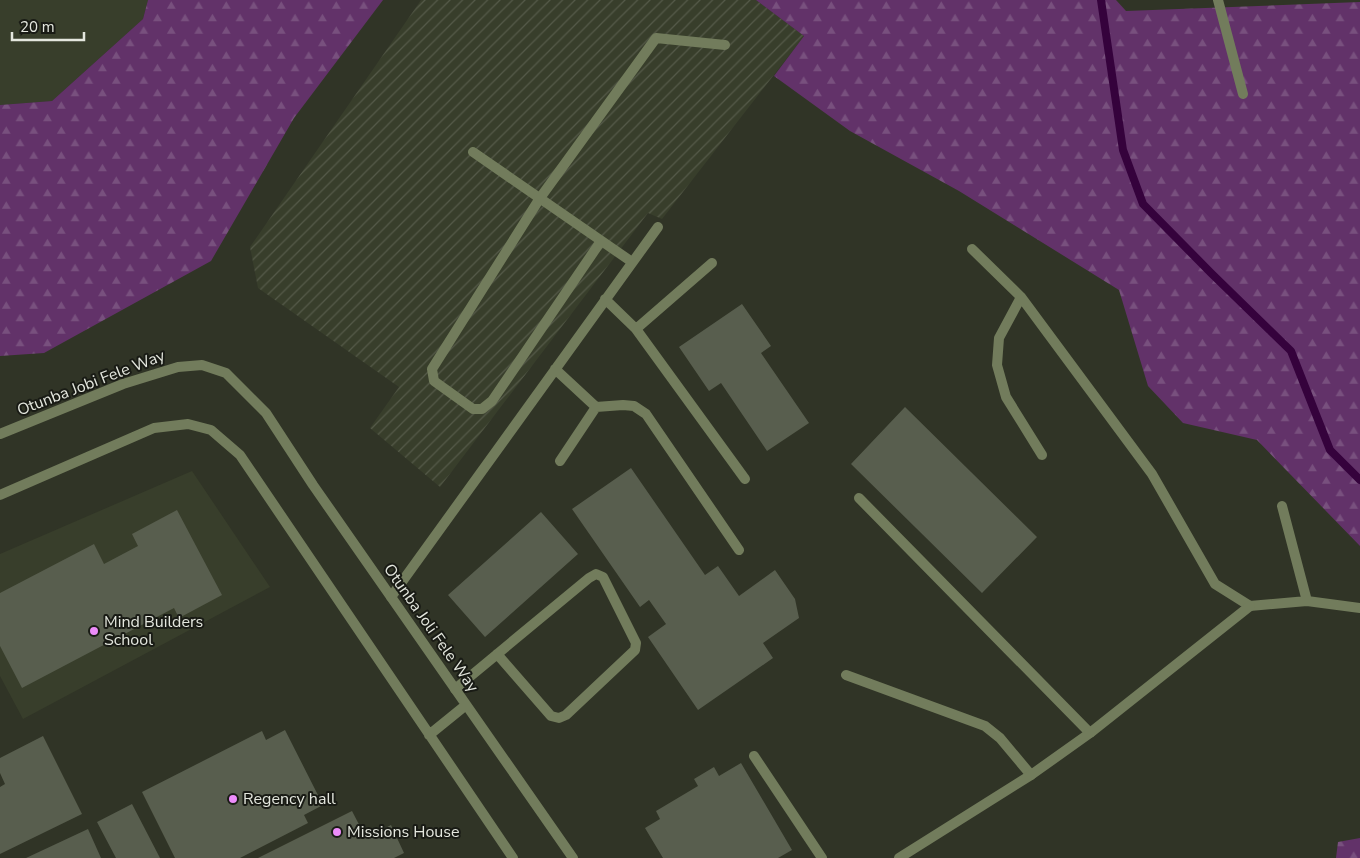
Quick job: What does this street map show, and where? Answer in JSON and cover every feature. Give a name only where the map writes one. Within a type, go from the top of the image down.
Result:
[{"type":"street","points":[[1218,0],[1243,94]]},
{"type":"street","points":[[602,241],[492,401],[482,409],[473,410],[434,381],[432,369],[540,198],[656,38],[725,45]]},
{"type":"street","points":[[473,152],[632,262]]},
{"type":"street","points":[[391,596],[658,226]]},
{"type":"street","points":[[972,249],[1021,297],[1152,474],[1215,584],[1250,606]]},
{"type":"street","points":[[636,329],[712,263]]},
{"type":"street","points":[[1021,297],[999,338],[997,365],[1006,397],[1042,455]]},
{"type":"street","points":[[605,299],[636,329],[745,479]]},
{"type":"street","name":"Otunba Jobi Fele Way","points":[[0,434],[123,384],[178,367],[202,364],[226,373],[266,413]]},
{"type":"street","points":[[555,368],[596,408]]},
{"type":"street","points":[[560,461],[596,408],[623,405],[634,406],[646,414],[739,550]]},
{"type":"street","name":"Otunba Joli Fele Way","points":[[266,413],[313,485],[573,858]]},
{"type":"street","points":[[0,495],[154,428],[188,424],[211,430],[240,455],[512,858]]},
{"type":"street","points":[[858,498],[1090,733]]},
{"type":"street","points":[[1282,506],[1307,601]]},
{"type":"street","points":[[455,689],[497,654],[589,578],[596,574],[603,577],[636,643],[635,650],[566,715],[559,718],[551,716],[497,654]]},
{"type":"street","points":[[899,858],[1031,775],[1090,733],[1250,606],[1307,601],[1360,608]]},
{"type":"street","points":[[846,676],[985,726],[1000,738],[1031,775]]},
{"type":"street","points":[[429,735],[466,705]]},
{"type":"street","points":[[754,756],[822,858]]},
{"type":"shaded area","points":[[0,0],[148,0],[143,19],[52,101],[0,105]]},
{"type":"shaded area","points":[[421,0],[756,0],[804,36],[662,219],[648,213],[440,487],[370,428],[399,387],[258,288],[250,247]]},
{"type":"shaded area","name":"Mind Builders School","points":[[192,471],[270,587],[23,719],[0,676],[0,554]]},
{"type":"green space","points":[[148,0],[383,0],[294,118],[211,261],[44,353],[0,356],[0,105],[52,101],[143,19]]},
{"type":"green space","points":[[756,0],[1116,0],[1126,11],[1360,2],[1360,546],[1257,440],[1183,423],[1148,386],[1119,290],[959,191],[850,131],[774,76],[804,36]]},
{"type":"green space","points":[[1360,838],[1360,858],[1336,858],[1338,842]]},
{"type":"building","points":[[742,304],[771,346],[761,353],[809,423],[767,451],[721,383],[709,391],[679,347]]},
{"type":"building","points":[[905,407],[1037,537],[982,593],[851,464]]},
{"type":"building","points":[[631,468],[705,575],[718,566],[739,596],[775,570],[795,599],[799,618],[763,643],[773,658],[698,710],[648,637],[666,624],[649,600],[640,607],[572,509]]},
{"type":"building","points":[[177,510],[222,595],[179,618],[174,608],[22,688],[0,646],[0,593],[94,544],[104,564],[138,546],[132,534]]},
{"type":"building","points":[[541,512],[578,554],[485,637],[448,595]]},
{"type":"building","name":"Regency hall","points":[[285,730],[323,805],[304,815],[308,823],[240,858],[175,858],[142,792],[262,731],[266,740]]},
{"type":"building","points":[[43,736],[82,814],[0,854],[0,787],[5,784],[0,773],[0,758]]},
{"type":"building","points":[[741,763],[792,850],[778,858],[663,858],[645,828],[660,819],[656,811],[698,786],[694,779],[714,767],[719,776]]},
{"type":"building","points":[[132,804],[160,858],[116,858],[97,822]]},
{"type":"building","name":"Missions House","points":[[352,811],[366,838],[391,825],[404,853],[394,858],[258,858]]},
{"type":"building","points":[[88,829],[101,858],[26,858]]},
{"type":"waterway","points":[[1101,0],[1123,150],[1143,204],[1291,351],[1330,450],[1360,480]]},
{"type":"place","name":"Mind Builders School","points":[[94,631]]},
{"type":"place","name":"Regency hall","points":[[233,799]]},
{"type":"place","name":"Missions House","points":[[337,832]]}]
